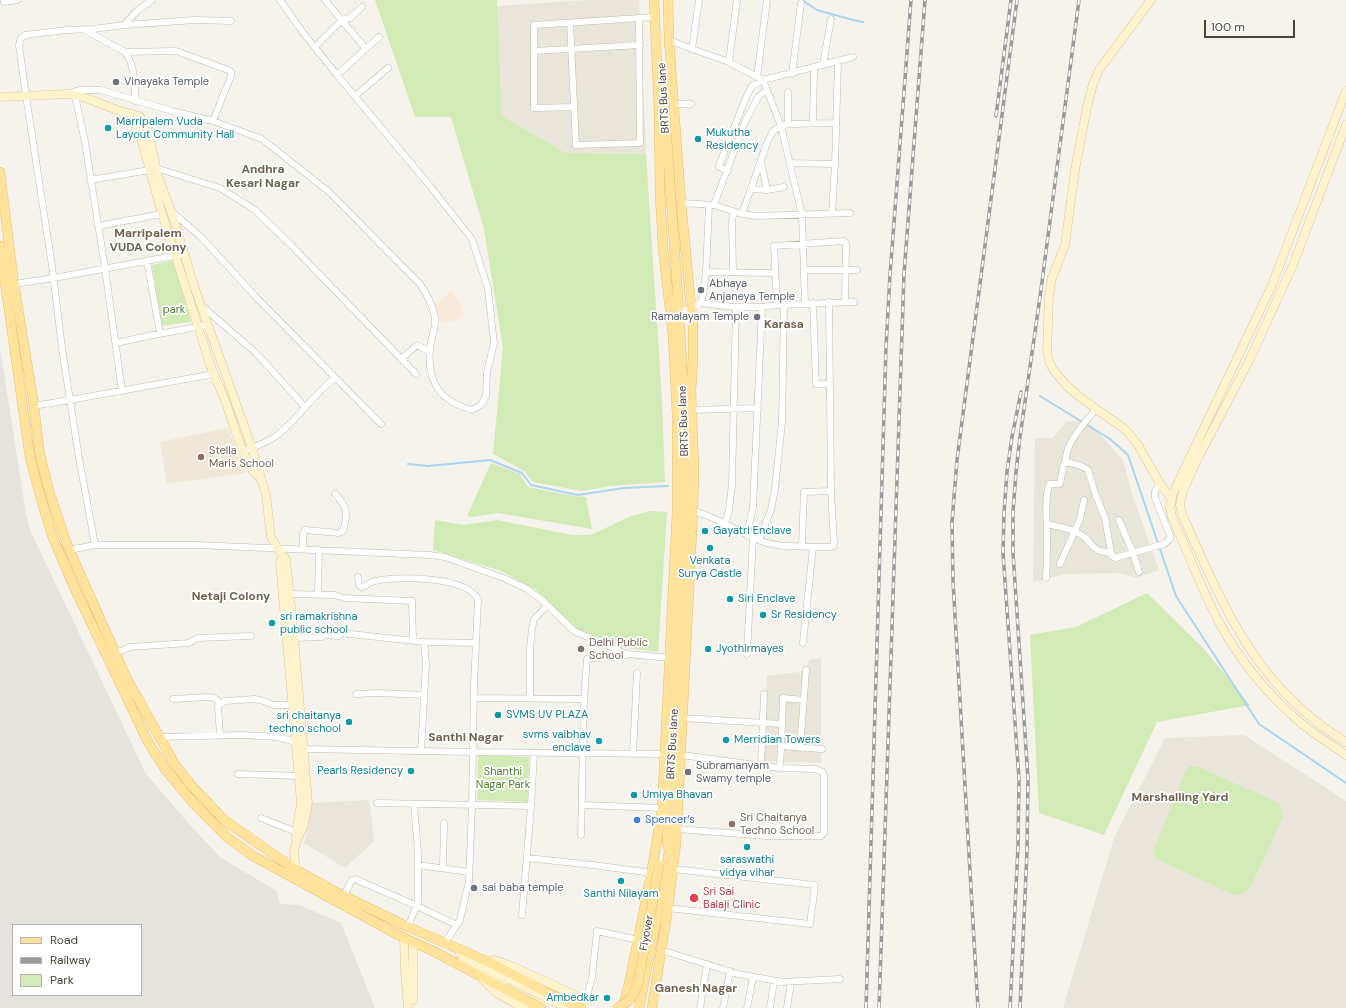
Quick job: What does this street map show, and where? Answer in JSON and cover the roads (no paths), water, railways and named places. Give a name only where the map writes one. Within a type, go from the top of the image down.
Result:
[{"type":"main road","points":[[622,1008],[629,986],[652,873],[662,808],[677,513],[675,311],[662,248],[660,195],[660,111],[654,0]]},
{"type":"main road","name":"BRTS Bus lane","points":[[659,0],[671,206],[675,311],[682,349],[685,438],[685,509],[666,848]]},
{"type":"main road","points":[[652,1008],[668,908],[667,867],[677,829],[684,718],[693,511],[691,390],[693,350],[692,309],[681,203],[669,40],[668,0]]},
{"type":"main road","points":[[0,172],[14,284],[40,455],[50,494],[69,550],[127,679],[174,763],[190,784],[224,820],[296,870],[408,927],[489,962],[550,994],[583,1004]]},
{"type":"main road","points":[[0,246],[30,458],[53,538],[75,589],[148,742],[165,768],[194,805],[227,836],[259,860],[408,940],[433,951],[541,1008]]},
{"type":"main road","name":"Flyover","points":[[639,1008],[667,867],[666,848]]},
{"type":"main road","name":"Flyover","points":[[618,1008],[632,998],[638,984],[667,867]]},
{"type":"street","points":[[4,0],[4,2],[18,0]]},
{"type":"street","points":[[124,25],[138,10],[152,0]]},
{"type":"street","points":[[71,95],[79,90],[101,90],[135,101],[213,121],[262,139],[323,187],[369,231],[420,284],[431,302],[435,319],[429,363],[432,379],[442,394],[451,402],[472,410],[481,405],[486,396],[487,372],[494,343],[488,289],[472,239],[430,186],[337,75],[280,0]]},
{"type":"street","points":[[324,0],[366,49]]},
{"type":"street","points":[[692,49],[699,0]]},
{"type":"street","points":[[729,62],[737,0]]},
{"type":"street","points":[[675,311],[692,309],[700,303],[703,295],[706,272],[708,205],[763,84],[767,0]]},
{"type":"street","points":[[1151,0],[1099,70],[1093,84],[1075,170],[1066,245],[1052,278],[1049,296],[1047,352],[1050,364],[1067,386],[1126,430],[1138,444],[1160,484],[1171,498]]},
{"type":"street","points":[[792,74],[801,3]]},
{"type":"street","points":[[315,47],[342,20],[350,18],[362,7]]},
{"type":"street","points":[[574,107],[534,108],[534,25],[655,17]]},
{"type":"street","points":[[570,23],[576,145],[640,143],[639,18]]},
{"type":"street","points":[[823,65],[831,19]]},
{"type":"street","points":[[95,545],[70,400],[54,278],[19,45],[21,38],[25,35],[68,30],[195,20],[231,21]]},
{"type":"street","points":[[84,29],[125,52],[130,58],[134,76],[135,101]]},
{"type":"street","points":[[337,75],[379,37]]},
{"type":"street","points":[[669,40],[729,62],[763,84],[781,126],[802,215],[805,304]]},
{"type":"street","points":[[534,51],[640,45]]},
{"type":"street","points":[[125,52],[176,51],[231,72],[231,76],[213,121]]},
{"type":"street","points":[[724,169],[719,165],[746,95],[752,86],[763,84],[792,74],[814,70],[823,65],[838,64],[853,57]]},
{"type":"street","points":[[832,213],[838,64]]},
{"type":"street","points":[[355,96],[388,68]]},
{"type":"street","points":[[813,123],[814,70]]},
{"type":"street","points":[[1346,91],[1272,285],[1188,460],[1171,498],[1170,507],[1172,517],[1197,578],[1232,644],[1258,679],[1292,716],[1346,755]]},
{"type":"street","points":[[788,92],[788,124]]},
{"type":"street","points":[[0,97],[50,94],[71,95],[139,116],[146,123],[162,214],[175,255],[214,374],[243,452],[253,471],[260,478]]},
{"type":"street","points":[[71,95],[85,142],[105,268],[122,391]]},
{"type":"street","points":[[674,104],[691,104]]},
{"type":"street","points":[[742,214],[773,131],[788,124],[836,123]]},
{"type":"street","points":[[1346,125],[1293,265],[1250,359],[1196,462],[1183,491],[1180,505],[1182,514],[1220,600],[1254,656],[1280,689],[1299,707],[1346,742]]},
{"type":"street","points":[[761,160],[767,190]]},
{"type":"street","points":[[790,163],[835,164]]},
{"type":"street","points":[[153,169],[170,210],[208,325],[252,448],[266,495],[271,537],[283,557],[286,559],[308,803],[307,814],[294,852],[296,870]]},
{"type":"street","points":[[90,180],[153,169],[220,188],[255,210],[416,374]]},
{"type":"street","points":[[751,189],[767,190],[784,187]]},
{"type":"street","points":[[681,203],[708,205],[756,216],[850,213]]},
{"type":"street","points":[[170,210],[202,238],[255,296],[381,424]]},
{"type":"street","points":[[733,272],[732,220],[734,212]]},
{"type":"street","points":[[98,226],[162,214]]},
{"type":"street","points":[[777,306],[774,246],[803,244],[845,242],[845,302]]},
{"type":"street","points":[[14,284],[184,254]]},
{"type":"street","points":[[147,260],[160,333]]},
{"type":"street","points":[[804,270],[857,270]]},
{"type":"street","points":[[706,272],[775,273]]},
{"type":"street","points":[[700,303],[736,307],[762,307],[829,302],[854,302]]},
{"type":"street","points":[[693,511],[724,523],[756,539],[780,545],[833,546],[829,302]]},
{"type":"street","points":[[813,303],[816,384],[830,384]]},
{"type":"street","points":[[747,654],[756,539],[771,510],[776,489],[782,422],[784,305]]},
{"type":"street","points":[[202,306],[256,353],[305,408]]},
{"type":"street","points":[[724,523],[729,511],[732,484],[736,307]]},
{"type":"street","points":[[747,534],[753,508],[762,307]]},
{"type":"street","points":[[116,344],[160,333],[208,325]]},
{"type":"street","points":[[401,359],[417,345],[430,352]]},
{"type":"street","points":[[33,406],[214,374]]},
{"type":"street","points":[[243,452],[275,436],[299,415],[322,388],[335,378]]},
{"type":"street","points":[[692,410],[758,408]]},
{"type":"street","points":[[1046,578],[1046,500],[1048,487],[1050,484],[1060,484],[1066,458],[1074,437],[1096,409]]},
{"type":"street","points":[[1066,462],[1082,466],[1088,470],[1105,518],[1111,553],[1115,558],[1164,544],[1170,539],[1170,534],[1155,498],[1155,491],[1160,484]]},
{"type":"street","points":[[802,546],[804,492],[831,490]]},
{"type":"street","points":[[303,550],[303,533],[305,530],[339,533],[343,531],[346,507],[336,494]]},
{"type":"street","points":[[1060,564],[1080,519],[1084,500]]},
{"type":"street","points":[[1119,520],[1133,553],[1139,572]]},
{"type":"street","points":[[1047,524],[1074,531],[1082,535],[1096,550],[1111,553]]},
{"type":"street","points":[[69,550],[95,545],[197,545],[429,555],[445,557],[513,582],[527,589],[574,631],[627,654]]},
{"type":"street","points":[[803,643],[813,546]]},
{"type":"street","points":[[318,594],[319,550]]},
{"type":"street","points":[[283,557],[280,562],[301,802],[300,814],[296,826],[296,843]]},
{"type":"street","points":[[358,578],[359,585],[361,587],[373,581],[406,578],[436,579],[472,591],[476,596],[478,602],[472,806],[468,884],[460,920],[441,942],[449,948],[566,1008]]},
{"type":"street","points":[[289,594],[318,594],[334,595],[344,598],[412,601],[413,640]]},
{"type":"street","points":[[530,698],[530,648],[532,629],[534,619],[547,606]]},
{"type":"street","points":[[294,638],[322,637],[323,635],[339,636],[341,633],[424,642],[476,643]]},
{"type":"street","points":[[116,653],[130,647],[189,643],[197,638],[251,636]]},
{"type":"street","points":[[421,751],[426,664],[424,642]]},
{"type":"street","points":[[581,834],[582,753],[587,659],[627,654],[670,658]]},
{"type":"street","points":[[800,748],[806,670]]},
{"type":"street","points":[[633,754],[636,673]]},
{"type":"street","points":[[356,694],[424,695]]},
{"type":"street","points":[[761,766],[764,694]]},
{"type":"street","points":[[173,699],[208,697],[214,698],[220,703]]},
{"type":"street","points":[[474,698],[584,699]]},
{"type":"street","points":[[780,768],[784,698],[803,700]]},
{"type":"street","points":[[220,735],[218,706],[220,703],[225,701],[255,699],[264,701],[273,706],[292,704]]},
{"type":"street","points":[[684,718],[782,724]]},
{"type":"street","points":[[159,738],[220,735],[278,737],[296,742],[303,749],[664,754]]},
{"type":"street","points":[[781,746],[822,749]]},
{"type":"street","points":[[522,915],[534,753]]},
{"type":"street","points":[[677,829],[767,836],[822,836],[824,833],[823,772],[815,769],[780,768],[681,755]]},
{"type":"street","points":[[238,774],[299,776]]},
{"type":"street","points":[[376,803],[531,806]]},
{"type":"street","points":[[408,927],[418,902],[418,865],[414,804]]},
{"type":"street","points":[[582,806],[662,808]]},
{"type":"street","points":[[261,818],[296,832]]},
{"type":"street","points":[[443,868],[444,823]]},
{"type":"street","points":[[527,858],[564,861],[652,873]]},
{"type":"street","points":[[418,865],[469,872]]},
{"type":"street","points":[[667,867],[815,885],[810,924],[668,908]]},
{"type":"street","points":[[344,895],[349,883],[355,879],[457,925]]},
{"type":"street","points":[[489,962],[494,960],[514,967],[583,1004],[592,977],[598,931],[638,940]]},
{"type":"street","points":[[408,940],[405,972],[408,1008]]},
{"type":"street","points":[[408,940],[413,1008]]},
{"type":"street","points":[[661,950],[730,971],[774,981],[791,982],[840,979]]},
{"type":"street","points":[[433,951],[446,954],[556,1008]]},
{"type":"street","points":[[700,1008],[707,964]]},
{"type":"street","points":[[723,1008],[730,971]]},
{"type":"street","points":[[747,1008],[753,977]]},
{"type":"street","points":[[482,978],[487,985],[525,1008]]},
{"type":"street","points":[[770,1008],[774,981]]},
{"type":"street","points":[[787,1008],[791,982]]},
{"type":"waterway","points":[[802,0],[817,10],[863,22]]},
{"type":"waterway","points":[[1040,396],[1110,439],[1128,455],[1176,596],[1259,724],[1346,783]]},
{"type":"waterway","points":[[408,464],[428,466],[490,460],[522,473],[531,485],[578,495],[624,488],[668,486]]},
{"type":"railway","points":[[866,1008],[886,347],[911,0]]},
{"type":"railway","points":[[879,1008],[904,274],[925,0]]},
{"type":"railway","points":[[996,116],[1011,0]]},
{"type":"railway","points":[[978,1008],[953,581],[952,522],[957,460],[1017,0]]},
{"type":"railway","points":[[1020,1008],[1027,851],[1028,779],[1013,553],[1013,512],[1020,437],[1079,0]]},
{"type":"railway","points":[[1010,1008],[1018,847],[1019,779],[1003,553],[1007,472],[1021,392]]},
{"type":"place","name":"Vinayaka Temple","points":[[116,82]]},
{"type":"place","name":"Marripalem Vuda Layout Community Hall","points":[[108,128]]},
{"type":"place","name":"Mukutha Residency","points":[[698,139]]},
{"type":"place","name":"Abhaya Anjaneya Temple","points":[[701,290]]},
{"type":"place","name":"Ramalayam Temple","points":[[757,317]]},
{"type":"place","name":"Stella Maris School","points":[[201,457]]},
{"type":"place","name":"Gayatri Enclave","points":[[705,531]]},
{"type":"place","name":"Venkata Surya Castle","points":[[710,548]]},
{"type":"place","name":"Siri Enclave","points":[[730,599]]},
{"type":"place","name":"Sr Residency","points":[[763,615]]},
{"type":"place","name":"sri ramakrishna public school","points":[[272,623]]},
{"type":"place","name":"Delhi Public School","points":[[581,649]]},
{"type":"place","name":"Jyothirmayes","points":[[708,649]]},
{"type":"place","name":"SVMS UV PLAZA","points":[[498,715]]},
{"type":"place","name":"sri chaitanya techno school","points":[[349,722]]},
{"type":"place","name":"Merridian Towers","points":[[726,740]]},
{"type":"place","name":"svms vaibhav enclave","points":[[599,741]]},
{"type":"place","name":"Pearls Residency","points":[[411,771]]},
{"type":"place","name":"Subramanyam Swamy temple","points":[[688,772]]},
{"type":"place","name":"Umiya Bhavan","points":[[634,795]]},
{"type":"place","name":"Spencer’s","points":[[637,820]]},
{"type":"place","name":"Sri Chaitanya Techno School","points":[[732,824]]},
{"type":"place","name":"saraswathi vidya vihar","points":[[747,847]]},
{"type":"place","name":"Santhi Nilayam","points":[[621,881]]},
{"type":"place","name":"sai baba temple","points":[[474,888]]},
{"type":"place","name":"Sri Sai Balaji Clinic","points":[[694,898]]},
{"type":"place","name":"Ambedkar","points":[[607,998]]},
{"type":"district","name":"Andhra Kesari Nagar","points":[[263,177]]},
{"type":"district","name":"Marripalem VUDA Colony","points":[[148,241]]},
{"type":"district","name":"Karasa","points":[[784,325]]},
{"type":"district","name":"Netaji Colony","points":[[231,597]]},
{"type":"district","name":"Santhi Nagar","points":[[466,738]]},
{"type":"district","name":"Marshalling Yard","points":[[1180,798]]},
{"type":"district","name":"Ganesh Nagar","points":[[696,989]]},
{"type":"park label","name":"park","points":[[174,310]]},
{"type":"park label","name":"Shanthi Nagar Park","points":[[503,778]]}]
